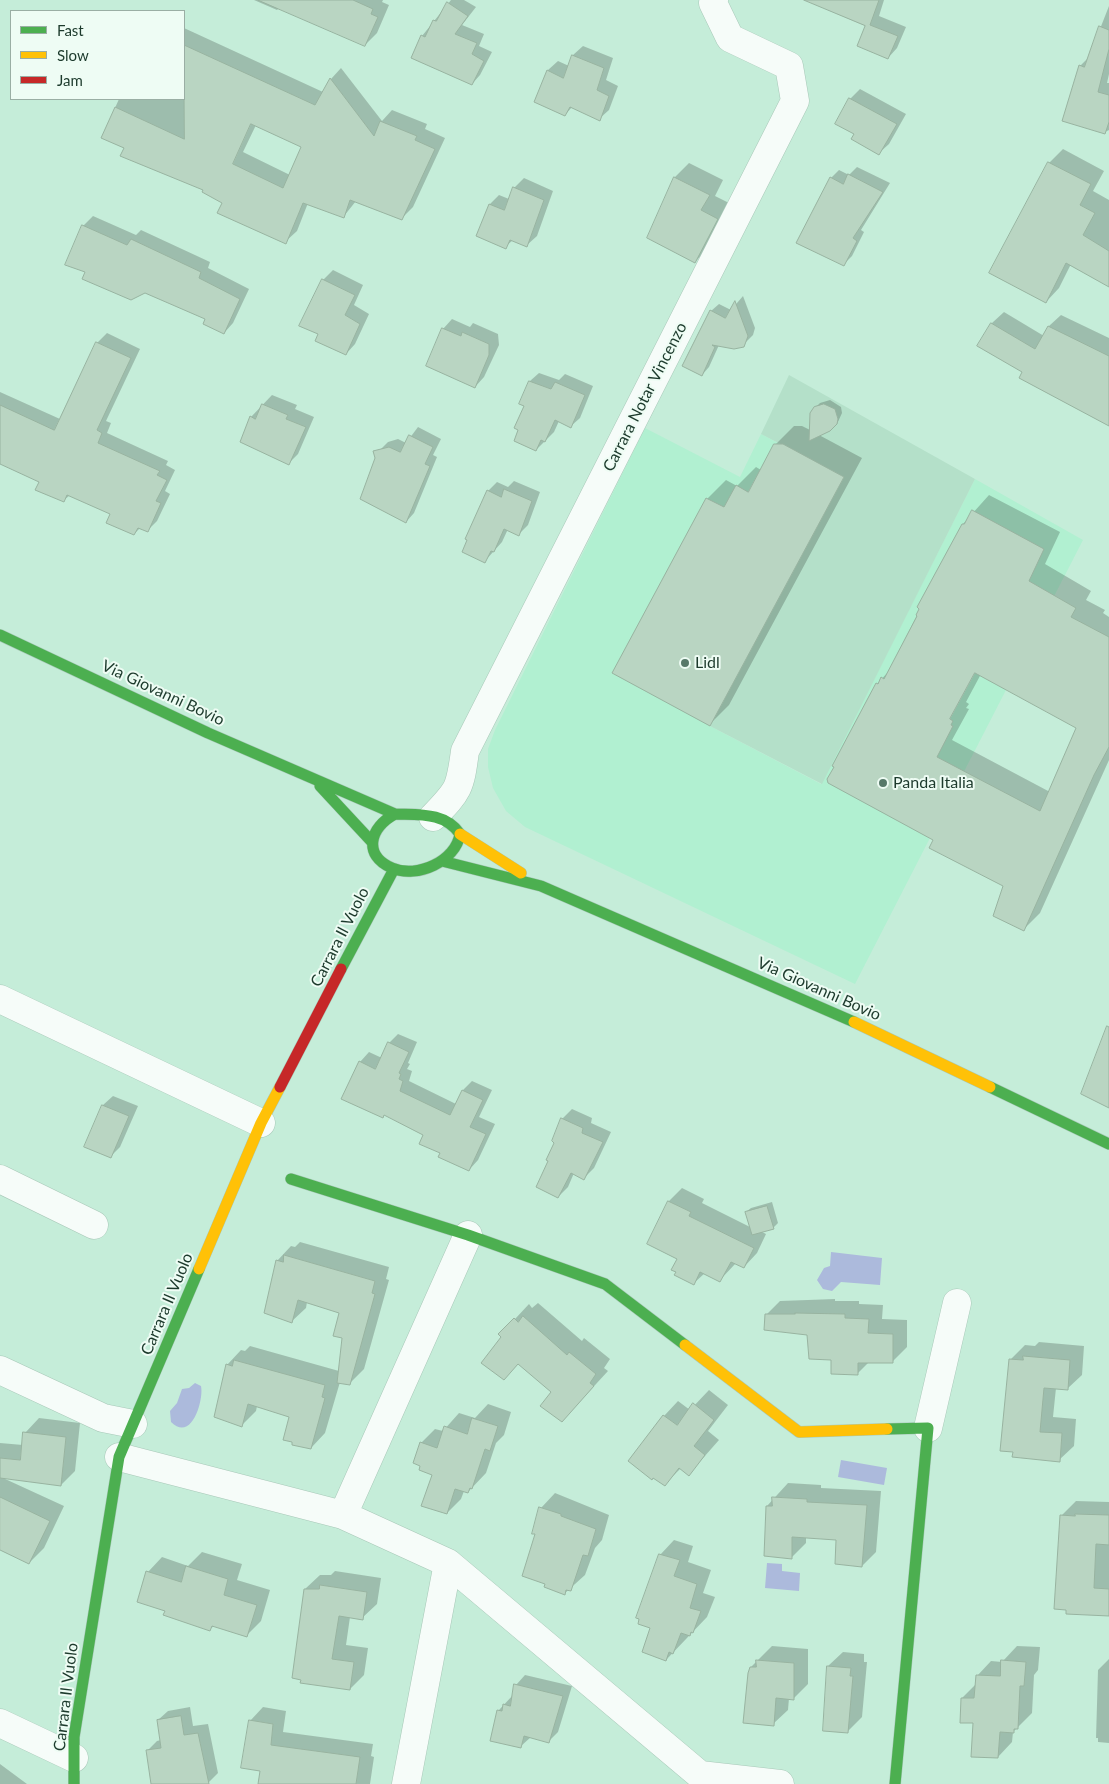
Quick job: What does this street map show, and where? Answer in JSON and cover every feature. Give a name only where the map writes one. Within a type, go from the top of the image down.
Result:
[{"type":"street","name":"Carrara Notar Vincenzo","points":[[433,817],[455,794],[461,781],[464,751],[795,101],[789,66],[730,38],[713,3],[714,0]]},
{"type":"street","name":"Via Giovanni Bovio","points":[[0,635],[314,780],[395,814]]},
{"type":"street","points":[[314,780],[372,842],[376,853],[386,864],[394,869],[421,868],[442,861],[455,850],[460,834]]},
{"type":"street","points":[[372,842],[373,831],[378,823],[395,814],[433,817],[452,822],[460,834],[541,886]]},
{"type":"street","points":[[442,861],[541,886]]},
{"type":"street","name":"Carrara Il Vuolo","points":[[74,1771],[74,1737],[119,1457],[261,1123],[394,869]]},
{"type":"street","name":"Via Giovanni Bovio","points":[[541,886],[820,1006],[1109,1144]]},
{"type":"street","points":[[0,1000],[242,1116],[261,1123]]},
{"type":"street","name":"Via Giovanni Bovio","points":[[1081,1131],[1109,1158]]},
{"type":"street","points":[[0,1179],[94,1225]]},
{"type":"street","points":[[291,1179],[468,1235],[605,1284],[799,1432],[928,1428]]},
{"type":"street","points":[[343,1515],[468,1235]]},
{"type":"street","points":[[896,1784],[928,1428],[957,1303]]},
{"type":"street","points":[[0,1370],[103,1418],[133,1424]]},
{"type":"street","points":[[119,1457],[343,1515],[448,1563],[700,1775],[780,1784]]},
{"type":"street","points":[[406,1784],[448,1563]]},
{"type":"street","points":[[0,1723],[74,1771]]},
{"type":"shaded area","points":[[789,375],[975,479],[822,784],[710,726],[844,477],[761,434]]},
{"type":"shaded area","points":[[645,428],[740,477],[761,434],[844,477],[710,726],[821,784],[975,479],[1083,540],[855,984],[525,827],[506,811],[493,788],[488,767],[488,749],[495,730]]},
{"type":"water","points":[[831,1252],[882,1258],[880,1285],[841,1282],[832,1291],[823,1289],[817,1280],[824,1268],[830,1266]]},
{"type":"water","points":[[195,1383],[201,1386],[201,1400],[195,1417],[185,1427],[178,1427],[171,1422],[170,1411],[177,1403],[182,1389],[189,1388]]},
{"type":"water","points":[[841,1460],[887,1468],[884,1485],[838,1477]]},
{"type":"water","points":[[767,1563],[782,1564],[782,1571],[800,1573],[799,1591],[765,1588]]},
{"type":"building","points":[[258,0],[353,0],[373,9],[371,14],[378,17],[365,46]]},
{"type":"building","points":[[804,0],[879,0],[870,25],[898,36],[888,59],[857,46],[865,26]]},
{"type":"building","points":[[447,2],[468,16],[455,34],[477,43],[472,54],[484,61],[472,85],[411,58],[421,35],[425,37],[433,20],[436,21]]},
{"type":"building","points":[[1099,26],[1109,30],[1109,49],[1098,92],[1109,95],[1109,122],[1105,134],[1062,121],[1079,65],[1084,67]]},
{"type":"building","points":[[185,45],[315,105],[330,78],[374,136],[380,121],[417,136],[415,140],[435,149],[402,220],[350,200],[344,218],[303,203],[286,244],[217,213],[222,203],[202,192],[203,190],[120,156],[124,148],[101,138],[115,107],[184,139]],"holes":[[[251,124],[301,147],[283,188],[233,164]]]},
{"type":"building","points":[[572,55],[604,68],[597,90],[609,96],[600,121],[570,107],[565,116],[534,102],[547,70],[563,78]]},
{"type":"building","points":[[849,98],[897,124],[879,155],[851,139],[854,134],[835,124]]},
{"type":"building","points":[[1048,162],[1091,184],[1080,205],[1095,213],[1083,235],[1109,251],[1109,287],[1066,263],[1046,303],[989,273]]},
{"type":"building","points":[[848,174],[883,192],[853,238],[857,241],[844,266],[796,243],[830,177],[843,184]]},
{"type":"building","points":[[674,177],[710,195],[701,210],[718,219],[695,263],[647,238]]},
{"type":"building","points":[[513,187],[544,200],[527,247],[510,240],[506,249],[476,236],[489,204],[504,210]]},
{"type":"building","points":[[82,225],[127,245],[131,239],[201,272],[199,278],[240,299],[224,334],[203,324],[205,319],[145,293],[131,300],[82,279],[85,272],[65,265]]},
{"type":"building","points":[[322,279],[355,295],[345,315],[360,324],[346,355],[315,341],[318,334],[299,326]]},
{"type":"building","points":[[735,301],[748,336],[744,347],[734,349],[712,345],[715,347],[702,376],[682,366],[710,310],[725,318]]},
{"type":"building","points":[[991,323],[1035,349],[1048,326],[1109,356],[1109,426],[1019,378],[1022,372],[977,346]]},
{"type":"building","points":[[442,328],[461,336],[462,332],[489,344],[489,355],[475,388],[426,366]]},
{"type":"building","points":[[96,342],[131,358],[97,430],[102,433],[98,443],[160,471],[157,475],[167,480],[156,501],[161,503],[148,532],[138,528],[134,535],[106,523],[110,514],[67,495],[64,502],[35,490],[39,482],[0,464],[0,405],[54,430]]},
{"type":"building","points":[[529,381],[551,389],[555,382],[585,395],[571,428],[555,420],[545,442],[541,440],[536,451],[514,441],[518,430],[514,428],[524,406],[519,404]]},
{"type":"building","points":[[262,404],[288,415],[286,419],[306,427],[289,465],[240,442],[250,416],[255,419]]},
{"type":"building","points":[[824,404],[835,409],[838,419],[837,424],[830,431],[809,441],[810,413],[814,407]]},
{"type":"building","points":[[409,435],[433,447],[425,464],[430,466],[406,523],[360,499],[375,458],[373,451],[389,447],[400,452]]},
{"type":"building","points":[[774,444],[783,444],[844,477],[710,726],[612,673],[706,498],[724,507],[736,485],[748,492]]},
{"type":"building","points":[[504,489],[532,501],[519,536],[504,529],[494,552],[491,551],[485,563],[462,552],[467,540],[465,539],[487,490],[501,497]]},
{"type":"building","points":[[972,510],[1044,549],[1029,581],[1076,608],[1071,617],[1109,637],[1109,747],[1094,775],[1024,931],[993,916],[1003,886],[929,848],[933,840],[828,783],[827,779],[876,683],[878,684],[881,677],[884,679],[917,616],[919,609],[917,607],[962,524],[964,524]],"holes":[[[975,673],[1076,728],[1040,811],[937,757],[953,726],[951,725],[953,721],[950,719]]]},
{"type":"building","points":[[1107,1026],[1109,1027],[1109,1108],[1081,1094]]},
{"type":"building","points":[[388,1042],[409,1052],[399,1073],[401,1074],[399,1079],[403,1081],[400,1091],[450,1115],[462,1090],[483,1100],[470,1127],[486,1134],[469,1171],[438,1157],[440,1153],[419,1144],[423,1135],[384,1115],[383,1118],[341,1099],[359,1061],[375,1069]]},
{"type":"building","points":[[102,1105],[129,1116],[111,1158],[84,1147]]},
{"type":"building","points":[[561,1118],[583,1128],[582,1133],[603,1142],[584,1180],[571,1173],[558,1198],[536,1187],[548,1161],[546,1160],[554,1143],[552,1141]]},
{"type":"building","points":[[668,1201],[691,1212],[689,1216],[754,1248],[744,1268],[731,1262],[720,1282],[700,1272],[694,1285],[674,1275],[676,1272],[671,1270],[677,1259],[647,1244]]},
{"type":"building","points":[[767,1206],[774,1229],[752,1235],[745,1212]]},
{"type":"building","points":[[284,1255],[375,1281],[372,1293],[375,1294],[350,1385],[337,1383],[342,1338],[333,1336],[339,1313],[298,1300],[292,1323],[264,1313],[276,1260],[283,1262]]},
{"type":"building","points":[[765,1314],[845,1314],[845,1318],[869,1319],[868,1333],[893,1334],[893,1363],[858,1363],[858,1375],[831,1374],[831,1360],[809,1359],[807,1335],[764,1330]]},
{"type":"building","points":[[523,1316],[567,1355],[569,1352],[596,1374],[590,1383],[594,1386],[562,1422],[540,1406],[551,1392],[518,1364],[504,1380],[481,1363],[501,1337],[498,1334],[514,1318],[518,1322]]},
{"type":"building","points":[[1023,1356],[1070,1360],[1068,1390],[1044,1388],[1040,1432],[1062,1433],[1060,1462],[1012,1457],[1013,1452],[1000,1451],[1009,1359],[1023,1360]]},
{"type":"building","points":[[234,1360],[325,1385],[322,1397],[325,1398],[311,1449],[292,1445],[292,1442],[283,1440],[289,1417],[248,1404],[242,1427],[214,1417],[226,1364],[232,1366]]},
{"type":"building","points":[[693,1403],[714,1420],[694,1446],[705,1455],[689,1476],[679,1468],[665,1486],[653,1478],[652,1480],[628,1461],[663,1415],[677,1425]]},
{"type":"building","points":[[472,1418],[498,1426],[490,1451],[485,1449],[472,1489],[470,1488],[468,1493],[455,1489],[447,1514],[421,1506],[432,1475],[419,1470],[420,1466],[413,1463],[420,1442],[437,1448],[444,1426],[467,1434]]},
{"type":"building","points":[[23,1432],[66,1437],[61,1486],[0,1478],[0,1458],[20,1460]]},
{"type":"building","points":[[0,1497],[50,1521],[29,1564],[0,1550]]},
{"type":"building","points":[[772,1497],[807,1499],[807,1502],[867,1505],[862,1567],[835,1564],[836,1540],[792,1537],[792,1559],[764,1556],[766,1506],[772,1506]]},
{"type":"building","points":[[539,1507],[596,1529],[588,1556],[583,1555],[571,1591],[566,1590],[565,1595],[544,1587],[545,1584],[522,1576],[535,1534],[532,1534]]},
{"type":"building","points":[[1075,1514],[1109,1515],[1109,1545],[1096,1544],[1094,1588],[1109,1589],[1109,1616],[1066,1614],[1066,1610],[1054,1609],[1060,1515],[1075,1516]]},
{"type":"building","points":[[659,1554],[680,1560],[674,1576],[697,1584],[690,1608],[701,1611],[693,1633],[691,1632],[690,1636],[681,1633],[673,1654],[669,1652],[666,1661],[642,1652],[650,1628],[638,1624],[639,1619],[636,1618]]},
{"type":"building","points":[[186,1566],[228,1579],[224,1595],[257,1605],[247,1637],[212,1626],[210,1631],[163,1615],[165,1611],[137,1602],[146,1571],[181,1582]]},
{"type":"building","points":[[320,1585],[367,1592],[363,1620],[339,1616],[332,1659],[354,1662],[350,1690],[300,1683],[301,1680],[292,1678],[304,1589],[319,1589]]},
{"type":"building","points":[[756,1660],[794,1663],[794,1700],[776,1698],[774,1726],[743,1723],[748,1673],[750,1667],[756,1667]]},
{"type":"building","points":[[1001,1660],[1026,1662],[1024,1686],[1020,1686],[1018,1729],[1014,1729],[1014,1733],[1000,1732],[998,1758],[971,1757],[973,1723],[960,1723],[961,1698],[974,1698],[976,1675],[1000,1676]]},
{"type":"building","points":[[827,1666],[851,1668],[850,1676],[853,1676],[848,1733],[823,1731]]},
{"type":"building","points":[[514,1684],[563,1696],[549,1743],[524,1736],[521,1748],[490,1741],[497,1710],[502,1711],[503,1704],[510,1706]]},
{"type":"building","points":[[181,1716],[184,1735],[198,1733],[209,1784],[151,1784],[146,1750],[161,1748],[157,1720]]},
{"type":"building","points":[[249,1720],[273,1724],[271,1745],[360,1757],[356,1784],[258,1784],[260,1771],[241,1768]]},
{"type":"traffic: fast","points":[[0,635],[208,733],[395,814]]},
{"type":"traffic: fast","points":[[320,786],[372,842]]},
{"type":"traffic: fast","points":[[395,814],[439,818],[454,827],[460,834],[457,844],[443,860],[434,865],[413,871],[402,871],[392,868],[376,856],[373,849],[373,841],[375,833],[380,826],[395,814]]},
{"type":"traffic: fast","points":[[442,861],[541,886],[854,1022]]},
{"type":"traffic: fast","points":[[341,969],[394,869]]},
{"type":"traffic: fast","points":[[990,1087],[1109,1144]]},
{"type":"traffic: fast","points":[[291,1179],[468,1235],[605,1284],[685,1345]]},
{"type":"traffic: fast","points":[[74,1784],[74,1737],[119,1457],[199,1269]]},
{"type":"traffic: fast","points":[[887,1429],[928,1428],[895,1784]]},
{"type":"traffic: slow","points":[[460,834],[521,873]]},
{"type":"traffic: slow","points":[[854,1022],[990,1087]]},
{"type":"traffic: slow","points":[[199,1269],[261,1123],[280,1087]]},
{"type":"traffic: slow","points":[[685,1345],[799,1432],[887,1429]]},
{"type":"traffic: jam","points":[[280,1087],[341,969]]},
{"type":"place","name":"Lidl","points":[[685,663]]},
{"type":"place","name":"Panda Italia","points":[[883,783]]}]
